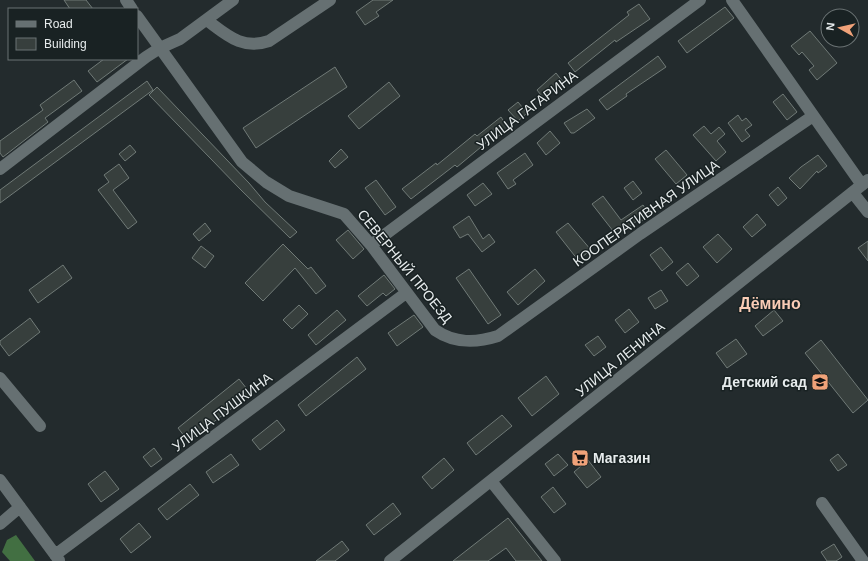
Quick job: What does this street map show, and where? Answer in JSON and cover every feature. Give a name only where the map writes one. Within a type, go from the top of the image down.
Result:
[{"type":"street","points":[[0,169],[160,48],[180,39],[208,20],[233,0]]},
{"type":"street","points":[[208,20],[231,38],[244,43],[258,45],[269,41],[330,0]]},
{"type":"street","name":"УЛИЦА ГАГАРИНА","points":[[371,245],[700,0]]},
{"type":"street","points":[[732,0],[861,186],[868,212]]},
{"type":"street","name":"СЕВЕРНЫЙ ПРОЕЗД","points":[[138,17],[242,162],[266,182],[289,196],[344,214],[371,245],[435,330],[444,336],[466,342],[482,342],[498,336]]},
{"type":"street","name":"КООПЕРАТИВНАЯ УЛИЦА","points":[[498,336],[640,234],[813,116]]},
{"type":"street","name":"УЛИЦА ЛЕНИНА","points":[[390,561],[861,186]]},
{"type":"street","name":"УЛИЦА ПУШКИНА","points":[[58,558],[406,293]]},
{"type":"street","points":[[0,378],[40,426]]},
{"type":"street","points":[[0,480],[58,558]]},
{"type":"street","points":[[491,481],[555,561]]},
{"type":"street","points":[[822,503],[863,561]]},
{"type":"street","points":[[0,524],[20,507]]},
{"type":"green space","points":[[16,535],[35,561],[10,561],[2,552],[7,540]]},
{"type":"building","points":[[64,0],[86,0],[92,8],[69,8]]},
{"type":"building","points":[[373,0],[393,0],[376,12],[379,16],[365,25],[356,12]]},
{"type":"building","points":[[639,4],[650,19],[616,42],[615,40],[575,72],[568,63],[629,15],[627,12]]},
{"type":"building","points":[[725,7],[734,18],[687,53],[678,41]]},
{"type":"building","points":[[810,31],[820,43],[820,48],[824,48],[837,63],[817,80],[809,70],[814,66],[802,52],[799,55],[791,46]]},
{"type":"building","points":[[658,56],[666,67],[626,94],[627,96],[607,110],[599,100]]},
{"type":"building","points":[[103,60],[127,60],[97,82],[88,71]]},
{"type":"building","points":[[335,67],[347,87],[256,148],[243,128]]},
{"type":"building","points":[[556,73],[563,82],[544,99],[537,90]]},
{"type":"building","points":[[74,80],[82,91],[45,118],[48,122],[3,157],[0,153],[0,141],[43,110],[40,105]]},
{"type":"building","points":[[147,81],[153,90],[0,203],[0,190]]},
{"type":"building","points":[[389,82],[400,96],[359,129],[348,116]]},
{"type":"building","points":[[157,87],[249,183],[265,202],[297,232],[290,238],[149,95]]},
{"type":"building","points":[[783,94],[797,112],[787,120],[773,102]]},
{"type":"building","points":[[518,102],[527,113],[518,121],[508,110]]},
{"type":"building","points":[[587,109],[595,118],[574,133],[571,133],[564,123]]},
{"type":"building","points":[[738,115],[742,121],[746,118],[752,125],[745,130],[750,136],[742,142],[728,123]]},
{"type":"building","points":[[501,117],[508,128],[495,139],[493,137],[457,167],[455,165],[411,199],[402,189],[436,163],[437,165],[475,134],[477,136]]},
{"type":"building","points":[[704,126],[711,134],[719,127],[725,134],[717,141],[726,152],[716,161],[693,135]]},
{"type":"building","points":[[550,131],[560,143],[546,155],[537,143]]},
{"type":"building","points":[[130,145],[136,152],[125,161],[119,154]]},
{"type":"building","points":[[341,149],[348,157],[335,168],[329,161]]},
{"type":"building","points":[[666,150],[687,175],[676,184],[655,159]]},
{"type":"building","points":[[525,153],[533,165],[513,180],[516,184],[508,189],[497,173]]},
{"type":"building","points":[[818,155],[827,166],[818,173],[817,171],[800,189],[789,178]]},
{"type":"building","points":[[119,164],[129,178],[113,190],[137,222],[128,229],[98,190],[109,182],[104,175]]},
{"type":"building","points":[[376,180],[396,207],[385,215],[365,188]]},
{"type":"building","points":[[633,181],[642,193],[633,200],[624,188]]},
{"type":"building","points":[[483,183],[492,194],[475,206],[467,195]]},
{"type":"building","points":[[778,187],[787,198],[778,206],[769,195]]},
{"type":"building","points":[[603,196],[621,220],[643,205],[650,215],[640,222],[638,220],[617,236],[592,204]]},
{"type":"building","points":[[757,214],[766,225],[752,237],[743,227]]},
{"type":"building","points":[[469,216],[483,239],[489,234],[495,242],[482,252],[468,234],[460,238],[453,227]]},
{"type":"building","points":[[205,223],[211,231],[199,241],[193,234]]},
{"type":"building","points":[[568,223],[591,250],[578,260],[556,232]]},
{"type":"building","points":[[348,230],[364,249],[353,259],[336,240]]},
{"type":"building","points":[[718,234],[732,249],[717,263],[703,247]]},
{"type":"building","points":[[868,241],[868,261],[858,248]]},
{"type":"building","points":[[283,244],[308,269],[311,267],[326,286],[316,294],[295,268],[263,301],[245,283]]},
{"type":"building","points":[[201,246],[214,256],[205,268],[192,258]]},
{"type":"building","points":[[661,247],[673,262],[662,271],[650,255]]},
{"type":"building","points":[[688,263],[699,276],[687,286],[676,273]]},
{"type":"building","points":[[63,265],[72,278],[38,303],[29,290]]},
{"type":"building","points":[[469,269],[501,315],[488,324],[456,278]]},
{"type":"building","points":[[535,269],[545,281],[518,305],[507,292]]},
{"type":"building","points":[[384,275],[395,289],[386,296],[383,293],[367,306],[358,296]]},
{"type":"building","points":[[661,290],[668,301],[655,309],[648,298]]},
{"type":"building","points":[[299,305],[308,314],[292,329],[283,320]]},
{"type":"building","points":[[629,309],[639,322],[625,333],[615,320]]},
{"type":"building","points":[[337,310],[346,320],[316,345],[308,335]]},
{"type":"building","points":[[774,310],[783,321],[763,336],[755,326]]},
{"type":"building","points":[[414,315],[423,327],[397,346],[388,333]]},
{"type":"building","points":[[30,318],[40,332],[9,356],[0,344],[0,341]]},
{"type":"building","points":[[598,336],[606,347],[594,356],[585,345]]},
{"type":"building","points":[[736,339],[747,354],[727,368],[716,353]]},
{"type":"building","points":[[821,340],[868,400],[853,413],[805,353]]},
{"type":"building","points":[[357,357],[366,369],[306,416],[298,405]]},
{"type":"building","points":[[546,376],[559,394],[532,416],[518,398]]},
{"type":"building","points":[[239,379],[251,394],[188,441],[178,428]]},
{"type":"building","points":[[502,415],[512,426],[476,455],[467,443]]},
{"type":"building","points":[[277,420],[285,430],[260,450],[252,440]]},
{"type":"building","points":[[154,448],[162,459],[151,467],[143,457]]},
{"type":"building","points":[[231,454],[239,465],[213,483],[206,472]]},
{"type":"building","points":[[558,454],[568,465],[554,476],[545,464]]},
{"type":"building","points":[[838,454],[847,465],[838,471],[830,460]]},
{"type":"building","points":[[444,458],[454,470],[432,489],[422,477]]},
{"type":"building","points":[[588,460],[601,477],[587,488],[574,472]]},
{"type":"building","points":[[105,471],[119,489],[101,502],[88,484]]},
{"type":"building","points":[[190,484],[199,495],[167,520],[158,509]]},
{"type":"building","points":[[553,487],[566,504],[554,513],[541,497]]},
{"type":"building","points":[[393,503],[401,514],[374,535],[366,525]]},
{"type":"building","points":[[508,518],[542,561],[516,561],[506,548],[488,561],[453,561]]},
{"type":"building","points":[[139,523],[151,537],[131,553],[120,539]]},
{"type":"building","points":[[342,541],[349,550],[335,561],[316,561]]},
{"type":"building","points":[[834,544],[842,557],[836,561],[827,561],[821,552]]},
{"type":"place","name":"Детский сад","points":[[820,382]]},
{"type":"place","name":"Магазин","points":[[580,458]]},
{"type":"district","name":"Дёмино","points":[[770,303]]}]
